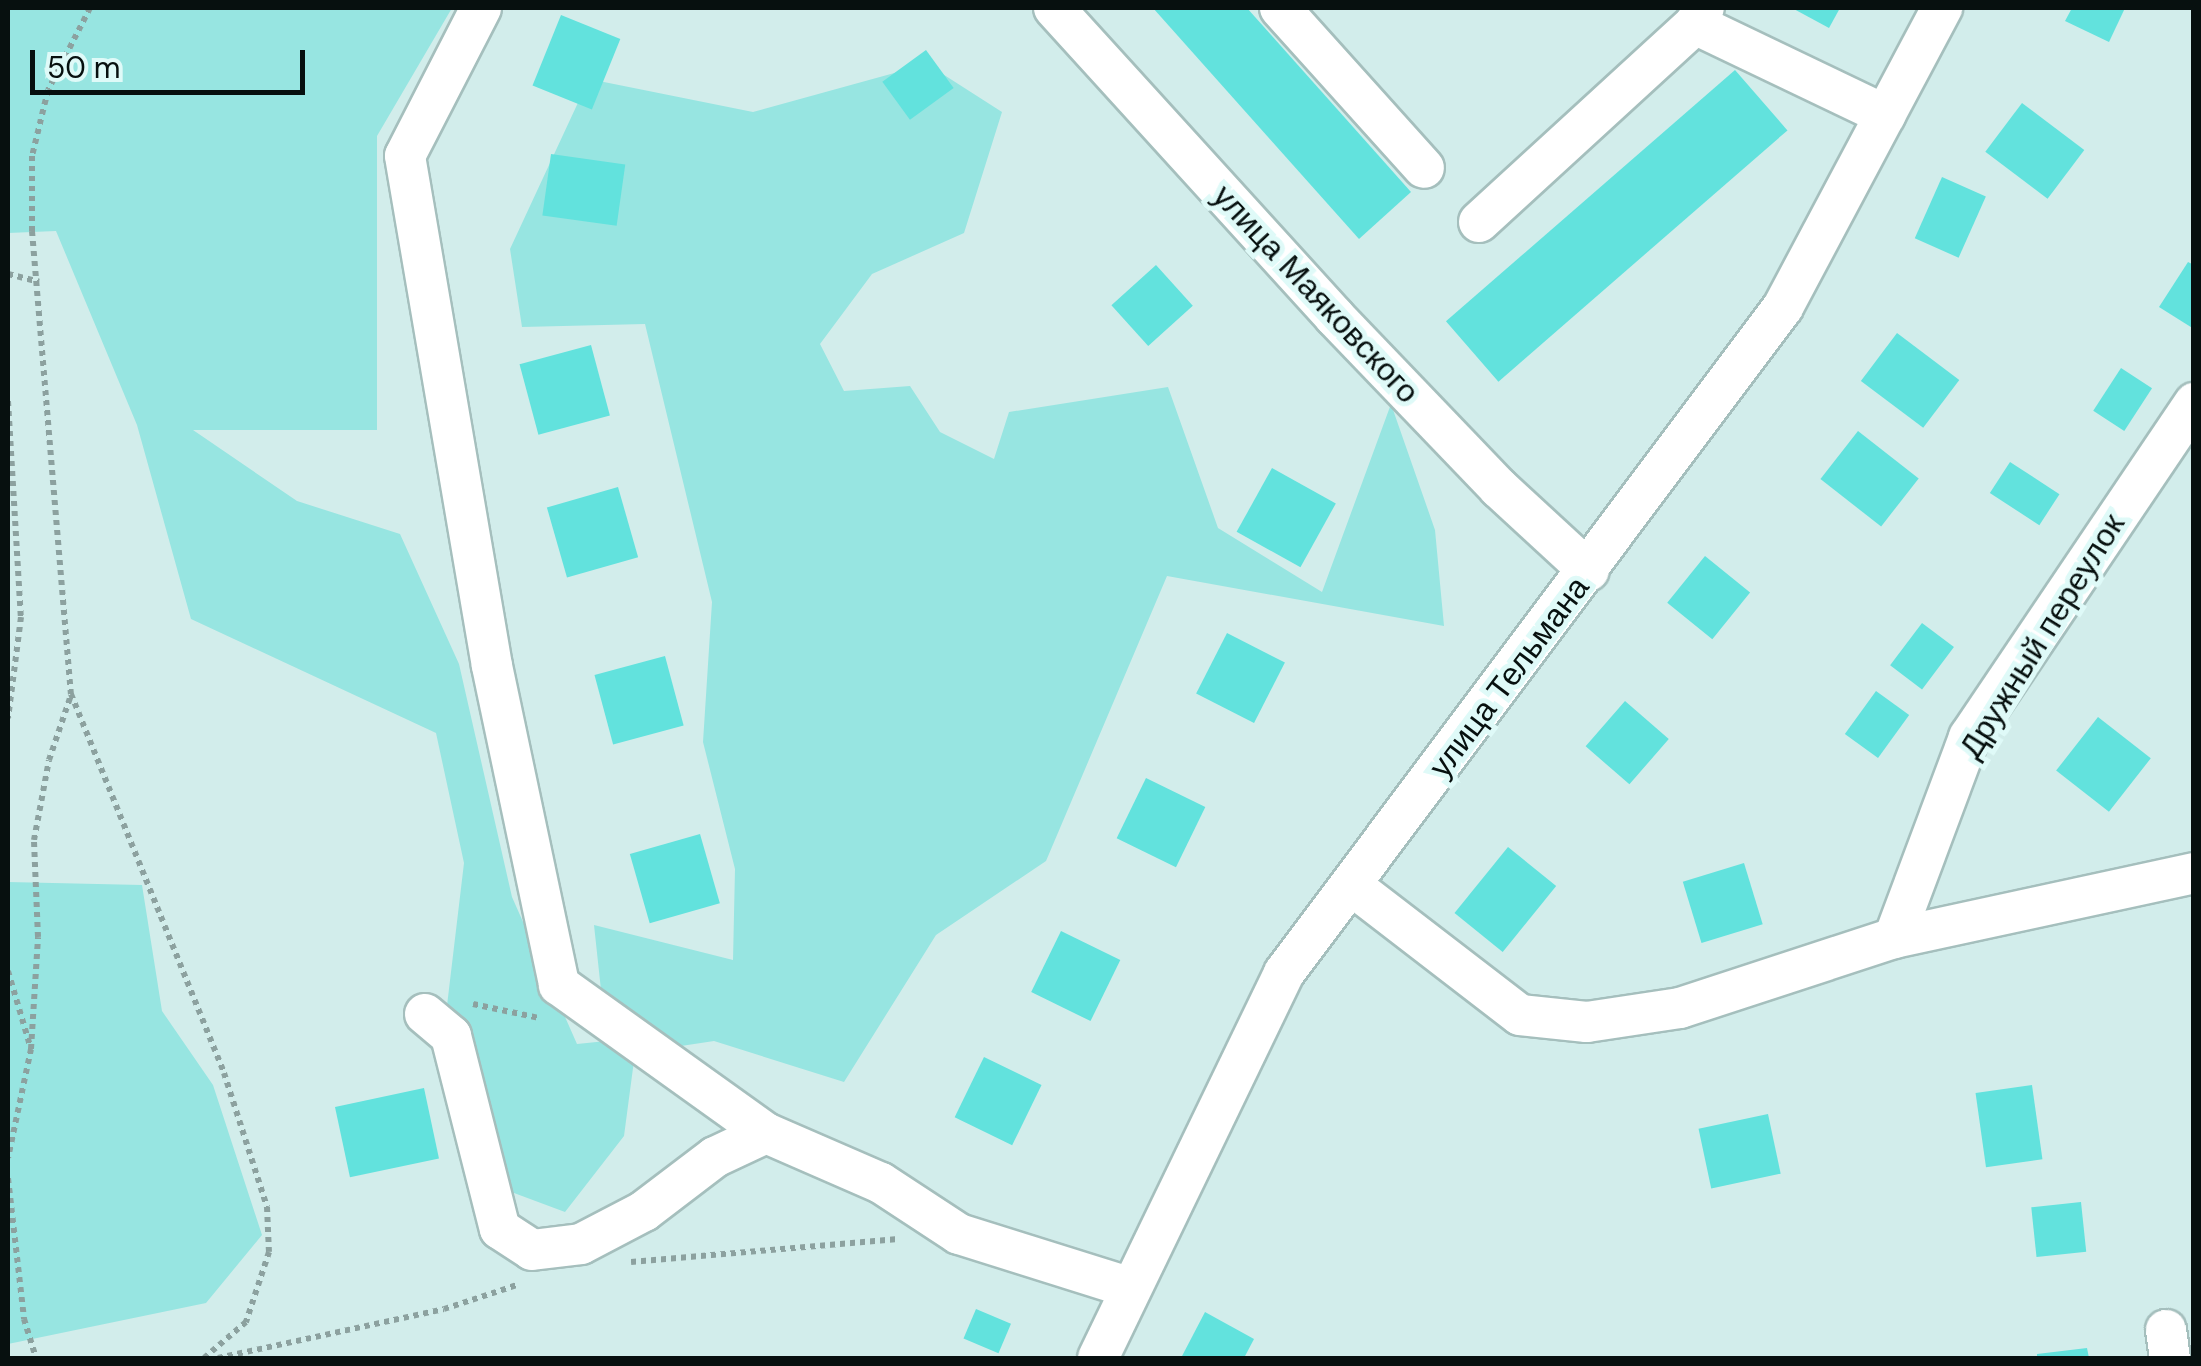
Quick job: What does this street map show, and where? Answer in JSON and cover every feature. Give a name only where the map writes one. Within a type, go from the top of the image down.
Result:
[{"type":"street","points":[[481,8],[404,156],[492,666],[559,985],[766,1133],[881,1183],[959,1234],[1131,1288]]},
{"type":"street","name":"улица Маяковского","points":[[1054,8],[1349,332],[1498,488],[1590,571]]},
{"type":"street","points":[[1280,8],[1424,168]]},
{"type":"street","name":"улица Тельмана","points":[[1098,1358],[1284,973],[1590,571],[1782,307],[1942,8]]},
{"type":"street","points":[[1479,222],[1700,16],[1884,116]]},
{"type":"street","name":"Дружный переулок","points":[[1894,938],[1969,737],[2194,403]]},
{"type":"street","points":[[1351,884],[1520,1015],[1587,1022],[1680,1008],[1894,938],[2194,873]]},
{"type":"street","points":[[441,1007],[500,1229],[532,1250],[581,1244],[644,1211],[715,1157],[766,1133]]},
{"type":"path","points":[[90,8],[48,90],[32,156],[71,694],[224,1073],[266,1206],[268,1252],[246,1322],[204,1358]]},
{"type":"path","points":[[8,274],[39,282]]},
{"type":"path","points":[[8,402],[21,617],[8,718]]},
{"type":"path","points":[[8,1158],[31,1049],[38,937],[34,840],[49,760],[71,694]]},
{"type":"path","points":[[8,971],[31,1049]]},
{"type":"path","points":[[441,1007],[544,1019]]},
{"type":"path","points":[[8,1178],[24,1319],[36,1358]]},
{"type":"shaded area","points":[[8,8],[452,8],[377,136],[377,430],[193,430],[297,501],[400,534],[459,664],[512,897],[577,1044],[636,1038],[601,990],[594,925],[733,960],[735,869],[703,742],[712,602],[645,324],[522,327],[510,249],[589,79],[753,112],[927,64],[1002,112],[964,233],[872,274],[820,344],[844,391],[910,386],[940,432],[994,459],[1009,412],[1168,387],[1218,528],[1322,592],[1391,404],[1435,530],[1444,626],[1167,576],[1046,861],[936,935],[844,1082],[714,1041],[635,1053],[624,1136],[565,1212],[477,1179],[441,1056],[464,863],[436,733],[191,619],[137,425],[56,231],[8,233]]},
{"type":"shaded area","points":[[8,882],[142,885],[162,1011],[213,1085],[262,1235],[206,1303],[8,1344]]},
{"type":"building","points":[[1153,8],[1247,8],[1411,192],[1359,239]]},
{"type":"building","points":[[1792,8],[1840,8],[1829,28]]},
{"type":"building","points":[[2072,8],[2125,8],[2109,42],[2065,21]]},
{"type":"building","points":[[561,15],[620,39],[592,109],[533,85]]},
{"type":"building","points":[[926,50],[954,88],[910,120],[882,82]]},
{"type":"building","points":[[1735,70],[1787,130],[1498,382],[1446,321]]},
{"type":"building","points":[[2022,103],[2084,150],[2048,199],[1985,152]]},
{"type":"building","points":[[551,154],[625,164],[617,226],[542,215]]},
{"type":"building","points":[[1942,177],[1986,197],[1959,258],[1915,238]]},
{"type":"building","points":[[2188,262],[2194,265],[2194,329],[2159,307]]},
{"type":"building","points":[[1156,265],[1193,306],[1148,346],[1111,305]]},
{"type":"building","points":[[1897,333],[1959,380],[1923,428],[1861,381]]},
{"type":"building","points":[[591,345],[610,416],[538,435],[520,364]]},
{"type":"building","points":[[2121,368],[2152,388],[2124,431],[2093,411]]},
{"type":"building","points":[[1858,431],[1919,478],[1881,526],[1820,479]]},
{"type":"building","points":[[2010,462],[2059,494],[2039,525],[1990,493]]},
{"type":"building","points":[[1272,468],[1336,503],[1300,567],[1237,532]]},
{"type":"building","points":[[618,487],[638,557],[567,578],[547,507]]},
{"type":"building","points":[[1705,556],[1750,593],[1712,639],[1667,603]]},
{"type":"building","points":[[1922,623],[1954,647],[1922,689],[1890,665]]},
{"type":"building","points":[[1227,633],[1285,663],[1254,723],[1196,694]]},
{"type":"building","points":[[665,656],[684,726],[613,744],[594,675]]},
{"type":"building","points":[[1876,691],[1909,715],[1878,758],[1845,734]]},
{"type":"building","points":[[1625,701],[1669,739],[1629,784],[1586,746]]},
{"type":"building","points":[[2098,717],[2151,758],[2109,812],[2056,771]]},
{"type":"building","points":[[1146,778],[1205,807],[1176,867],[1117,838]]},
{"type":"building","points":[[700,834],[720,903],[650,923],[630,854]]},
{"type":"building","points":[[1508,847],[1556,886],[1503,952],[1455,913]]},
{"type":"building","points":[[1744,863],[1763,924],[1702,943],[1683,882]]},
{"type":"building","points":[[1061,931],[1120,960],[1091,1021],[1031,992]]},
{"type":"building","points":[[984,1057],[1042,1085],[1012,1145],[955,1117]]},
{"type":"building","points":[[2032,1085],[2042,1159],[1986,1167],[1976,1093]]},
{"type":"building","points":[[424,1088],[439,1158],[350,1177],[335,1107]]},
{"type":"building","points":[[1768,1114],[1781,1174],[1711,1188],[1699,1129]]},
{"type":"building","points":[[2081,1202],[2086,1252],[2037,1257],[2031,1207]]},
{"type":"building","points":[[976,1309],[1011,1324],[998,1353],[963,1338]]},
{"type":"building","points":[[1205,1312],[1254,1339],[1244,1358],[1181,1358]]},
{"type":"building","points":[[2087,1348],[2089,1358],[2037,1358],[2037,1354]]}]
